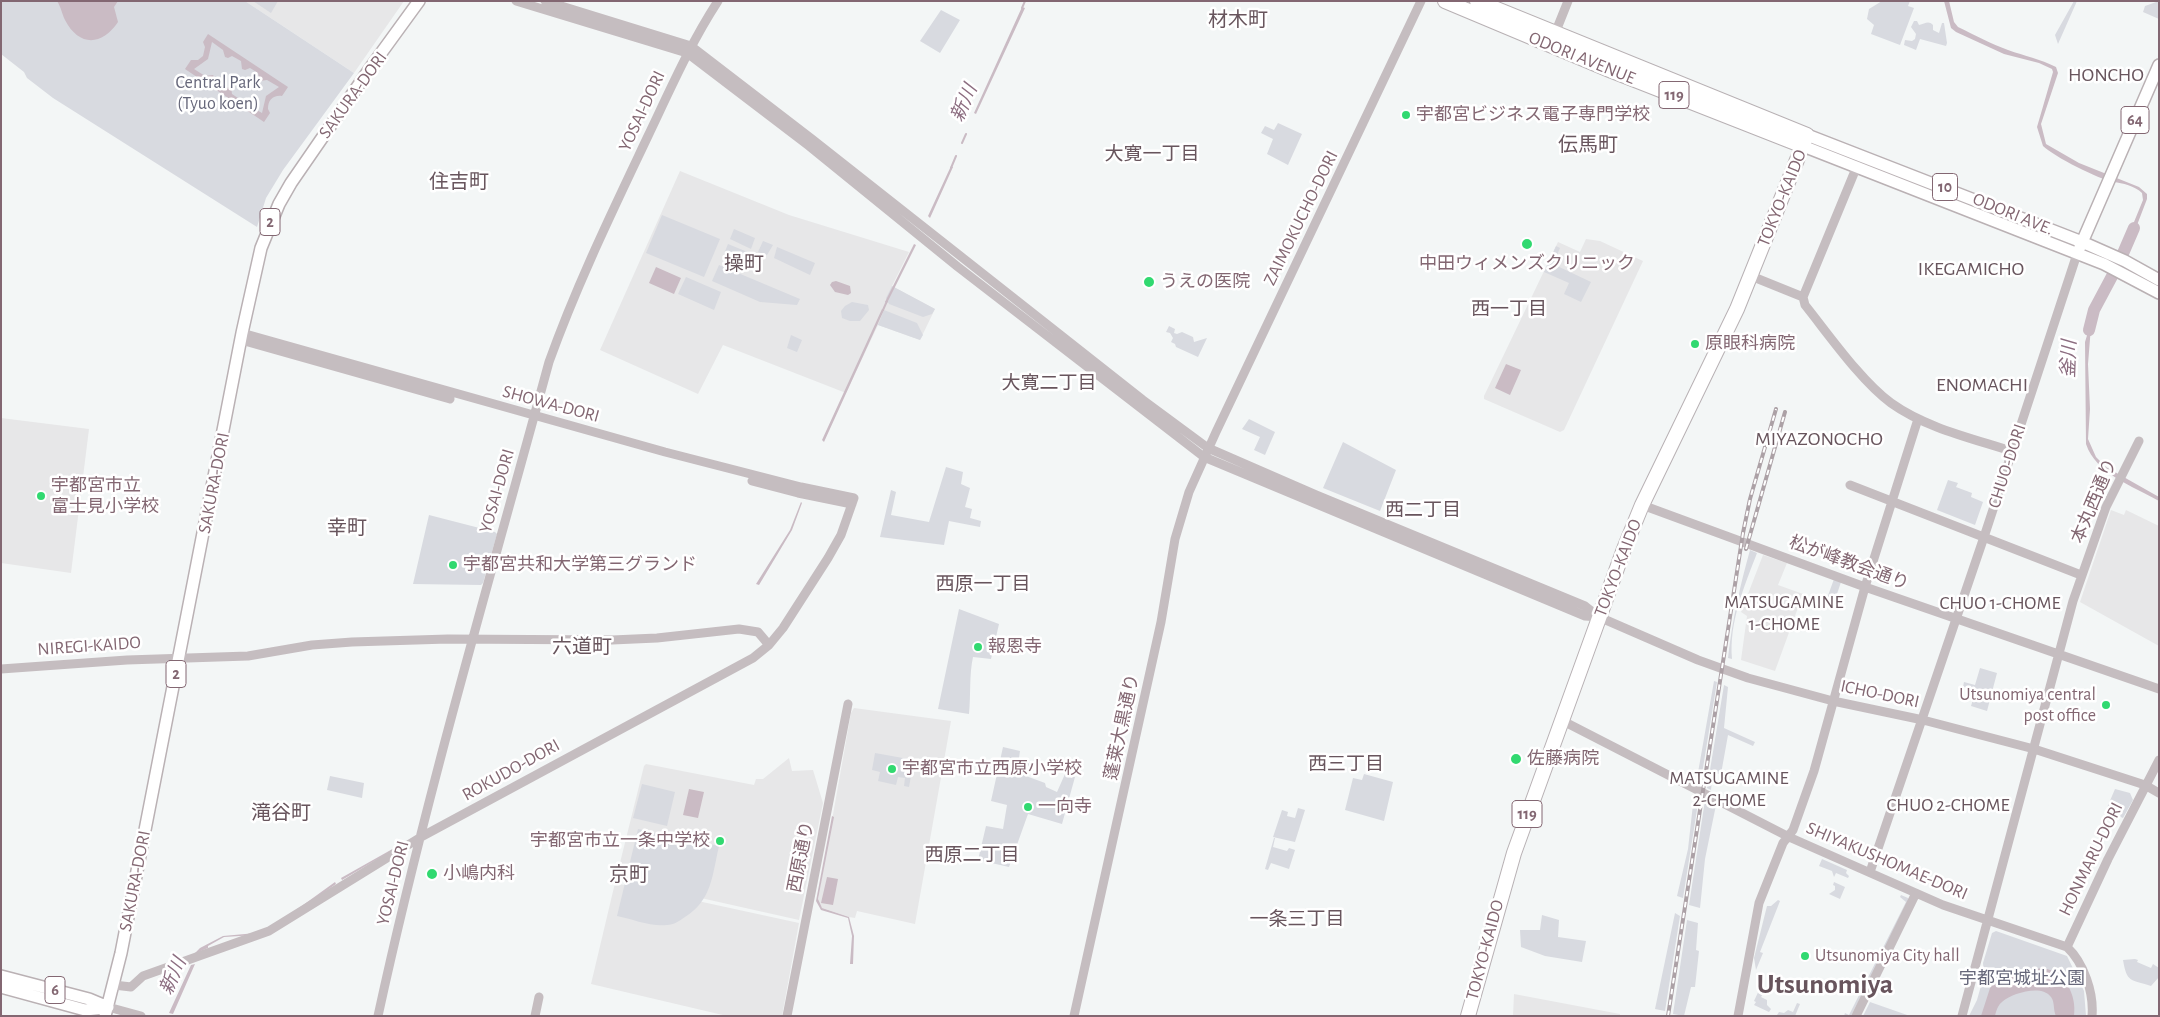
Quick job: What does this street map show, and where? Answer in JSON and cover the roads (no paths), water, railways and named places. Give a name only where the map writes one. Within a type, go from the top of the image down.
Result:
[{"type":"highway","name":"ODORI AVENUE","points":[[1445,1],[1551,39],[1805,141]]},
{"type":"highway","name":"ODORI AVENUE","points":[[1477,1],[1551,39]]},
{"type":"highway","name":"TOKYO-KAIDO","points":[[1468,1016],[1511,860],[1598,617],[1642,505],[1712,364],[1751,276],[1805,141]]},
{"type":"main road","name":"SAKURA-DORI","points":[[106,1012],[114,985],[261,248],[279,204],[291,183],[419,1]]},
{"type":"main road","name":"CHUO-DORI","points":[[2077,254],[2159,65]]},
{"type":"main road","name":"10","points":[[1805,141],[1857,166]]},
{"type":"main road","name":"ODORI AVE.","points":[[1805,141],[2082,242],[2111,254],[2159,280]]},
{"type":"main road","name":"ODORI AVE.","points":[[1857,166],[2104,264],[2159,293]]},
{"type":"main road","name":"6","points":[[1,976],[89,999],[106,1012]]},
{"type":"main road","name":"6","points":[[1,987],[85,1010],[106,1012]]},
{"type":"street","points":[[516,1],[689,49],[954,264],[1204,458],[1585,616],[1598,617]]},
{"type":"street","points":[[545,1],[689,49],[812,138],[1143,400],[1208,448],[1316,495],[1585,606],[1598,617]]},
{"type":"street","name":"YOSAI-DORI","points":[[378,1016],[421,837],[472,639],[550,362],[567,314],[689,49],[718,1]]},
{"type":"street","name":"ZAIMOKUCHO-DORI","points":[[1208,448],[1421,1]]},
{"type":"street","points":[[1551,39],[1568,1]]},
{"type":"street","points":[[1857,166],[1803,298],[1805,305],[1878,392],[1892,404],[1918,419],[2011,451]]},
{"type":"street","name":"CHUO-DORI","points":[[1870,872],[1957,619],[2077,254]]},
{"type":"street","points":[[1751,276],[1803,298]]},
{"type":"street","name":"SHOWA-DORI","points":[[242,336],[534,419],[853,501]]},
{"type":"street","points":[[1738,1016],[1759,903],[1783,843],[1789,837],[1811,779],[1865,587],[1918,419]]},
{"type":"street","name":"本丸西通り","points":[[1962,1016],[2058,653],[2081,575],[2096,532],[2122,472],[2139,441]]},
{"type":"street","name":"蓬莱大黒通り","points":[[1075,1016],[1162,622],[1166,583],[1175,539],[1185,504],[1208,448]]},
{"type":"street","points":[[1850,485],[2081,575]]},
{"type":"street","name":"ROKUDO-DORI","points":[[114,985],[131,987],[143,976],[269,931],[421,837],[746,662],[769,645],[782,628],[828,558],[841,534],[853,501]]},
{"type":"street","name":"松が峰教会通り","points":[[1642,505],[1865,587],[2159,689]]},
{"type":"street","name":"ICHO-DORI","points":[[1598,617],[1722,669],[1834,701],[1923,720],[2034,749],[2146,785],[2159,793]]},
{"type":"street","name":"NIREGI-KAIDO","points":[[1,669],[179,657],[258,655],[338,642],[472,639],[612,640],[657,638],[745,628],[758,632],[769,645]]},
{"type":"street","name":"西原通り","points":[[787,1016],[848,704]]},
{"type":"street","name":"SHIYAKUSHOMAE-DORI","points":[[1561,720],[1789,837],[1916,893],[1987,921],[2067,948]]},
{"type":"street","name":"HONMARU-DORI","points":[[2067,948],[2108,859],[2159,760]]},
{"type":"street","points":[[1856,1016],[1916,893]]},
{"type":"street","points":[[2067,948],[2072,952],[2086,978],[2093,1003],[2092,1016]]},
{"type":"street","points":[[535,1016],[538,998]]},
{"type":"street","points":[[106,1012],[141,1016]]},
{"type":"waterway","name":"新川","points":[[1022,8],[1025,1]]},
{"type":"waterway","name":"新川","points":[[962,143],[966,134]]},
{"type":"waterway","name":"新川","points":[[951,168],[956,156]]},
{"type":"waterway","name":"釜川","points":[[2089,330],[2094,310],[2118,265],[2134,228]]},
{"type":"waterway","name":"新川","points":[[883,310],[887,301]]},
{"type":"railway","points":[[1668,1016],[1743,533],[1750,499],[1776,409]]},
{"type":"railway","points":[[1746,549],[1785,412]]},
{"type":"place","name":"宇都宮ビジネス電子専門学校","points":[[1406,115]]},
{"type":"place","name":"中田ウィメンズクリニック","points":[[1527,244]]},
{"type":"place","name":"うえの医院","points":[[1149,282]]},
{"type":"place","name":"原眼科病院","points":[[1695,344]]},
{"type":"place","name":"宇都宮市立 富士見小学校","points":[[41,496]]},
{"type":"place","name":"宇都宮共和大学第三グランド","points":[[453,565]]},
{"type":"place","name":"報恩寺","points":[[978,647]]},
{"type":"place","name":"Utsunomiya central post office","points":[[2106,705]]},
{"type":"place","name":"佐藤病院","points":[[1516,759]]},
{"type":"place","name":"宇都宮市立西原小学校","points":[[892,769]]},
{"type":"place","name":"一向寺","points":[[1028,807]]},
{"type":"place","name":"宇都宮市立一条中学校","points":[[720,841]]},
{"type":"place","name":"小嶋内科","points":[[432,874]]},
{"type":"place","name":"Utsunomiya City hall","points":[[1805,956]]},
{"type":"district","name":"材木町","points":[[1238,20]]},
{"type":"district","name":"HONCHO","points":[[2106,75]]},
{"type":"district","name":"伝馬町","points":[[1588,145]]},
{"type":"district","name":"大寛一丁目","points":[[1152,154]]},
{"type":"district","name":"住吉町","points":[[459,182]]},
{"type":"district","name":"操町","points":[[744,264]]},
{"type":"district","name":"IKEGAMICHO","points":[[1971,269]]},
{"type":"district","name":"西一丁目","points":[[1509,309]]},
{"type":"district","name":"大寛二丁目","points":[[1049,383]]},
{"type":"district","name":"ENOMACHI","points":[[1982,385]]},
{"type":"district","name":"MIYAZONOCHO","points":[[1819,439]]},
{"type":"district","name":"西二丁目","points":[[1423,510]]},
{"type":"district","name":"幸町","points":[[347,528]]},
{"type":"district","name":"西原一丁目","points":[[983,584]]},
{"type":"district","name":"CHUO 1-CHOME","points":[[2000,603]]},
{"type":"district","name":"MATSUGAMINE 1-CHOME","points":[[1784,613]]},
{"type":"district","name":"六道町","points":[[582,647]]},
{"type":"district","name":"西三丁目","points":[[1346,764]]},
{"type":"district","name":"MATSUGAMINE 2-CHOME","points":[[1729,789]]},
{"type":"district","name":"CHUO 2-CHOME","points":[[1948,805]]},
{"type":"district","name":"滝谷町","points":[[281,813]]},
{"type":"district","name":"西原二丁目","points":[[972,855]]},
{"type":"district","name":"京町","points":[[629,875]]},
{"type":"district","name":"一条三丁目","points":[[1297,919]]},
{"type":"district","name":"Utsunomiya","points":[[1825,985]]},
{"type":"park label","name":"Central Park (Tyuo koen)","points":[[218,94]]},
{"type":"park label","name":"宇都宮城址公園","points":[[2022,979]]}]
